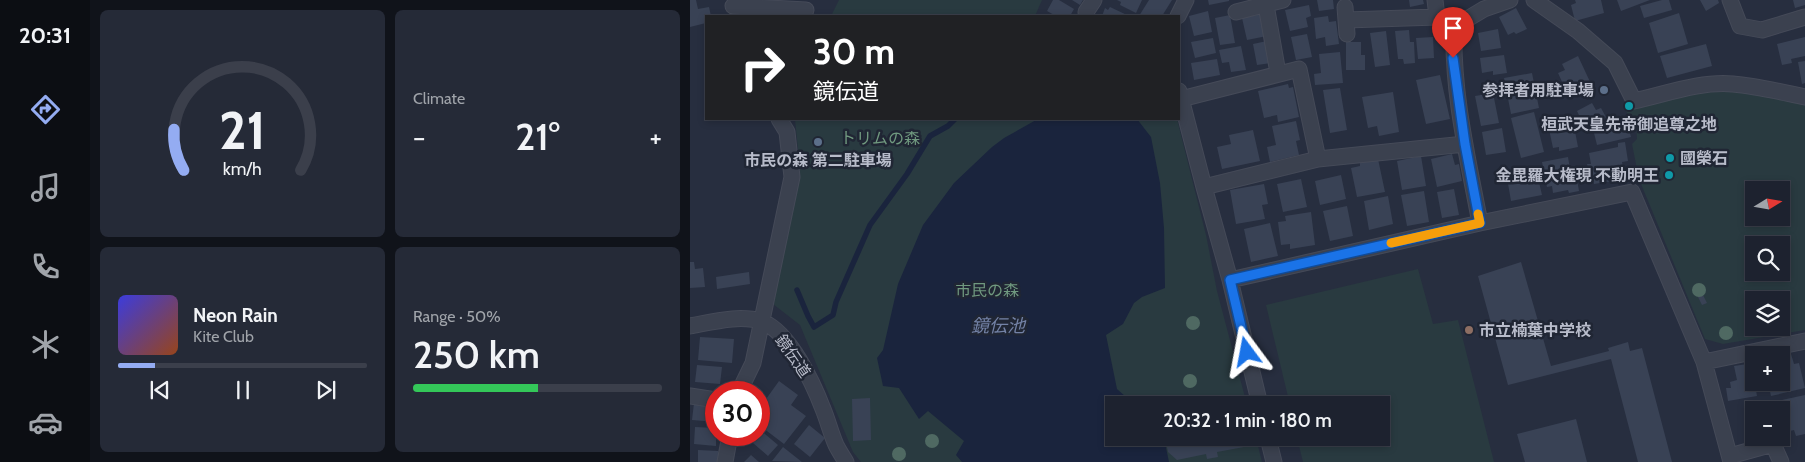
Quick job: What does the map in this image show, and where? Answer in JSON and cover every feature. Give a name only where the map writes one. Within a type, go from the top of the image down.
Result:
[{"type":"street","points":[[1178,15],[1186,0]]},
{"type":"street","points":[[1236,12],[1283,0]]},
{"type":"street","points":[[1434,0],[1437,17]]},
{"type":"street","points":[[1454,27],[1484,9],[1510,0]]},
{"type":"street","points":[[1534,0],[1578,31],[1615,63],[1634,101],[1704,86],[1732,84],[1805,97]]},
{"type":"street","points":[[1730,0],[1740,26],[1762,30],[1805,17]]},
{"type":"street","points":[[1266,5],[1278,74]]},
{"type":"street","points":[[734,8],[806,10]]},
{"type":"street","points":[[1346,20],[1437,17],[1454,27]]},
{"type":"street","points":[[1454,27],[1453,58],[1465,144],[1480,223]]},
{"type":"street","points":[[1258,396],[1230,280],[1180,94],[1299,69],[1318,159]]},
{"type":"street","points":[[744,381],[753,363],[763,322],[792,178],[787,132],[780,120]]},
{"type":"street","points":[[1204,187],[1318,159],[1465,144]]},
{"type":"street","points":[[1230,280],[1480,223],[1632,192],[1704,362],[1730,459],[1773,444],[1781,462]]},
{"type":"street","name":"鏡伝道","points":[[690,326],[714,321],[745,319],[763,322],[780,332],[806,371],[836,445],[846,462]]},
{"type":"street","points":[[1704,362],[1805,341]]},
{"type":"street","points":[[690,396],[705,398]]},
{"type":"street","points":[[725,462],[728,446]]},
{"type":"street","points":[[1270,446],[1274,462]]},
{"type":"green space","points":[[839,0],[1042,0],[1035,15],[832,15]]},
{"type":"green space","points":[[1732,87],[1805,102],[1805,330],[1790,333],[1790,291],[1745,291],[1745,336],[1770,336],[1723,344],[1705,339],[1639,179],[1632,144],[1637,139],[1636,125],[1625,110],[1638,102]]},
{"type":"green space","name":"市民の森","points":[[795,120],[1177,120],[1206,235],[1217,291],[1245,396],[1105,396],[1105,446],[1258,446],[1262,462],[861,462],[853,452],[800,325],[773,304],[800,170]]},
{"type":"green space","points":[[1418,269],[1433,324],[1458,320],[1494,462],[1303,462],[1299,446],[1390,446],[1390,396],[1288,396],[1266,305]]},
{"type":"water","name":"鏡伝池","points":[[1036,120],[1138,120],[1151,137],[1160,183],[1164,228],[1165,288],[1142,297],[1134,303],[1123,324],[1106,335],[1117,389],[1125,396],[1105,396],[1105,446],[1166,446],[1169,462],[962,462],[956,455],[964,441],[928,411],[919,419],[899,388],[883,386],[877,358],[883,350],[898,284],[923,225],[954,183],[992,147]]},
{"type":"building","points":[[690,0],[696,0],[698,9],[709,7],[711,15],[705,15],[705,23],[690,27]]},
{"type":"building","points":[[1053,0],[1059,0],[1074,9],[1071,15],[1054,15],[1047,11]]},
{"type":"building","points":[[1072,0],[1083,0],[1080,5]]},
{"type":"building","points":[[1117,0],[1142,0],[1136,13],[1120,5],[1121,2]]},
{"type":"building","points":[[1149,0],[1172,0],[1163,15],[1140,15]]},
{"type":"building","points":[[1208,0],[1229,0],[1229,1],[1209,5]]},
{"type":"building","points":[[1317,0],[1333,0],[1334,9],[1319,11]]},
{"type":"building","points":[[1409,0],[1423,0],[1424,4],[1410,7]]},
{"type":"building","points":[[1575,0],[1601,0],[1604,13],[1575,21],[1571,5],[1576,3]]},
{"type":"building","points":[[1617,0],[1650,0],[1621,11]]},
{"type":"building","points":[[1669,0],[1672,10],[1644,18],[1640,6]]},
{"type":"building","points":[[1700,0],[1718,0],[1719,3],[1706,11]]},
{"type":"building","points":[[1793,0],[1805,0],[1805,5],[1795,8]]},
{"type":"building","points":[[1309,5],[1311,16],[1306,18],[1308,27],[1290,31],[1285,10]]},
{"type":"building","points":[[1110,7],[1127,15],[1102,15],[1105,8],[1108,10]]},
{"type":"building","points":[[1516,8],[1527,29],[1508,35],[1499,17]]},
{"type":"building","points":[[1208,11],[1212,32],[1194,36],[1189,16]]},
{"type":"building","points":[[1679,13],[1688,44],[1658,53],[1649,23]]},
{"type":"building","points":[[1262,14],[1267,36],[1247,40],[1242,18]]},
{"type":"building","points":[[1230,15],[1235,43],[1220,45],[1215,18]]},
{"type":"building","points":[[1328,16],[1329,22],[1336,21],[1339,44],[1326,46],[1325,37],[1316,39],[1314,18]]},
{"type":"building","points":[[1498,29],[1501,48],[1481,51],[1478,33]]},
{"type":"building","points":[[1409,30],[1410,42],[1414,42],[1415,63],[1404,64],[1403,59],[1398,59],[1395,31]]},
{"type":"building","points":[[1386,31],[1390,65],[1375,67],[1370,33]]},
{"type":"building","points":[[1307,34],[1312,57],[1296,60],[1291,37]]},
{"type":"building","points":[[1433,37],[1434,58],[1418,59],[1416,38]]},
{"type":"building","points":[[1805,37],[1805,56],[1791,59],[1792,63],[1782,65],[1777,44]]},
{"type":"building","points":[[1213,38],[1216,53],[1195,58],[1191,42]]},
{"type":"building","points":[[1267,41],[1271,63],[1257,65],[1253,44]]},
{"type":"building","points":[[1346,42],[1361,42],[1361,55],[1365,55],[1365,70],[1346,70]]},
{"type":"building","points":[[1706,44],[1712,66],[1667,78],[1660,56]]},
{"type":"building","points":[[1241,46],[1246,70],[1231,72],[1229,62],[1222,63],[1219,50]]},
{"type":"building","points":[[1340,52],[1343,83],[1315,85],[1314,74],[1321,73],[1319,54]]},
{"type":"building","points":[[1504,55],[1507,73],[1493,75],[1493,71],[1482,73],[1480,58]]},
{"type":"building","points":[[1578,56],[1592,86],[1569,97],[1558,73],[1565,70],[1562,64]]},
{"type":"building","points":[[1217,59],[1220,75],[1194,80],[1191,63]]},
{"type":"building","points":[[1805,61],[1805,83],[1802,84],[1798,62]]},
{"type":"building","points":[[1532,73],[1539,108],[1511,114],[1504,78]]},
{"type":"building","points":[[1440,75],[1450,119],[1426,124],[1416,80]]},
{"type":"building","points":[[1288,84],[1289,88],[1293,87],[1299,117],[1278,122],[1277,115],[1264,118],[1258,91]]},
{"type":"building","points":[[1340,88],[1347,130],[1330,133],[1323,90]]},
{"type":"building","points":[[1393,92],[1399,132],[1379,136],[1377,126],[1368,128],[1362,97]]},
{"type":"building","points":[[1493,93],[1499,123],[1481,126],[1475,96]]},
{"type":"building","points":[[1592,103],[1596,110],[1601,108],[1607,119],[1586,130],[1577,111]]},
{"type":"building","points":[[1534,112],[1544,152],[1521,158],[1511,118]]},
{"type":"building","points":[[1568,116],[1570,127],[1574,126],[1578,147],[1559,151],[1559,147],[1553,148],[1547,120]]},
{"type":"building","points":[[1296,121],[1300,140],[1296,141],[1299,155],[1270,162],[1267,147],[1276,145],[1272,126]]},
{"type":"building","points":[[1622,123],[1623,127],[1628,126],[1631,137],[1597,145],[1593,129]]},
{"type":"building","points":[[1502,128],[1506,152],[1486,155],[1482,132]]},
{"type":"building","points":[[1253,130],[1260,161],[1222,169],[1217,147],[1231,144],[1229,135]]},
{"type":"building","points":[[1625,142],[1628,161],[1622,162],[1625,179],[1594,184],[1593,177],[1590,178],[1587,164],[1591,164],[1589,153],[1618,147],[1618,143]]},
{"type":"building","points":[[1452,154],[1455,165],[1459,164],[1462,181],[1437,187],[1431,159]]},
{"type":"building","points":[[1421,156],[1426,186],[1402,190],[1397,161]]},
{"type":"building","points":[[1568,157],[1570,169],[1575,168],[1579,191],[1569,193],[1568,190],[1553,193],[1552,186],[1547,187],[1542,162]]},
{"type":"building","points":[[1378,159],[1385,192],[1357,197],[1351,168],[1360,166],[1360,163]]},
{"type":"building","points":[[1532,167],[1535,183],[1539,182],[1542,195],[1511,201],[1506,172]]},
{"type":"building","points":[[1341,175],[1346,199],[1320,205],[1315,181]]},
{"type":"building","points":[[1301,179],[1307,207],[1283,212],[1277,184]]},
{"type":"building","points":[[1264,184],[1268,204],[1262,205],[1265,219],[1236,224],[1230,190]]},
{"type":"building","points":[[1454,189],[1459,215],[1442,218],[1437,192]]},
{"type":"building","points":[[1424,191],[1429,222],[1407,226],[1401,195]]},
{"type":"building","points":[[1388,196],[1393,224],[1369,230],[1364,201]]},
{"type":"building","points":[[1347,206],[1353,236],[1330,241],[1323,211]]},
{"type":"building","points":[[1311,212],[1315,245],[1290,249],[1290,244],[1281,245],[1278,222],[1286,221],[1285,216]]},
{"type":"building","points":[[1270,223],[1278,256],[1251,262],[1244,229]]},
{"type":"building","points":[[690,262],[694,262],[695,269],[703,268],[705,287],[690,288]]},
{"type":"building","points":[[1521,262],[1551,366],[1609,351],[1608,348],[1628,342],[1630,351],[1642,348],[1672,462],[1638,462],[1611,359],[1508,385],[1478,276]]},
{"type":"building","points":[[749,272],[750,284],[717,289],[716,277]]},
{"type":"building","points":[[1701,291],[1707,303],[1702,305],[1696,293]]},
{"type":"building","points":[[700,337],[734,339],[732,363],[698,360]]},
{"type":"building","points":[[1790,354],[1794,364],[1799,363],[1805,388],[1771,396],[1770,391],[1790,391]]},
{"type":"building","points":[[1745,364],[1745,391],[1756,391],[1757,396],[1728,401],[1726,388],[1731,388],[1730,382],[1737,380],[1734,366]]},
{"type":"building","points":[[697,365],[722,367],[720,381],[695,382]]},
{"type":"building","points":[[779,381],[798,395],[791,405],[806,416],[784,444],[770,433],[770,394]]},
{"type":"building","points":[[1805,395],[1805,434],[1796,436],[1794,430],[1790,431],[1790,401],[1782,400]]},
{"type":"building","points":[[870,398],[871,440],[853,441],[852,399]]},
{"type":"building","points":[[694,403],[705,404],[705,421],[692,420]]},
{"type":"building","points":[[1576,419],[1587,462],[1525,462],[1517,434]]},
{"type":"building","points":[[809,425],[825,438],[810,457],[794,444]]},
{"type":"building","points":[[695,427],[705,427],[705,445],[694,444]]},
{"type":"building","points":[[770,438],[778,445],[768,456],[756,446],[770,446]]},
{"type":"building","points":[[1167,446],[1244,447],[1217,452],[1218,457],[1207,459],[1206,454],[1177,460],[1168,452]]},
{"type":"building","points":[[783,447],[802,462],[772,461]]},
{"type":"building","points":[[698,450],[718,451],[718,462],[698,462]]},
{"type":"building","points":[[751,455],[759,462],[744,462]]},
{"type":"waterway","points":[[797,290],[814,327],[833,315],[836,302],[870,225],[907,174],[930,136],[948,126],[954,120]]},
{"type":"slow traffic","points":[[1391,243],[1480,223],[1478,214]]},
{"type":"place","name":"参拝者用駐車場","points":[[1604,90]]},
{"type":"place","name":"桓武天皇先帝御追尊之地","points":[[1629,106]]},
{"type":"place","name":"市民の森 第二駐車場","points":[[818,142]]},
{"type":"place","name":"國榮石","points":[[1670,158]]},
{"type":"place","name":"金毘羅大権現 不動明王","points":[[1669,175]]},
{"type":"place","name":"市立楠葉中学校","points":[[1469,330]]},
{"type":"route","points":[[1247,352],[1230,280],[1480,223],[1465,144],[1453,58]]},
{"type":"park label","name":"トリムの森","points":[[880,138]]}]
